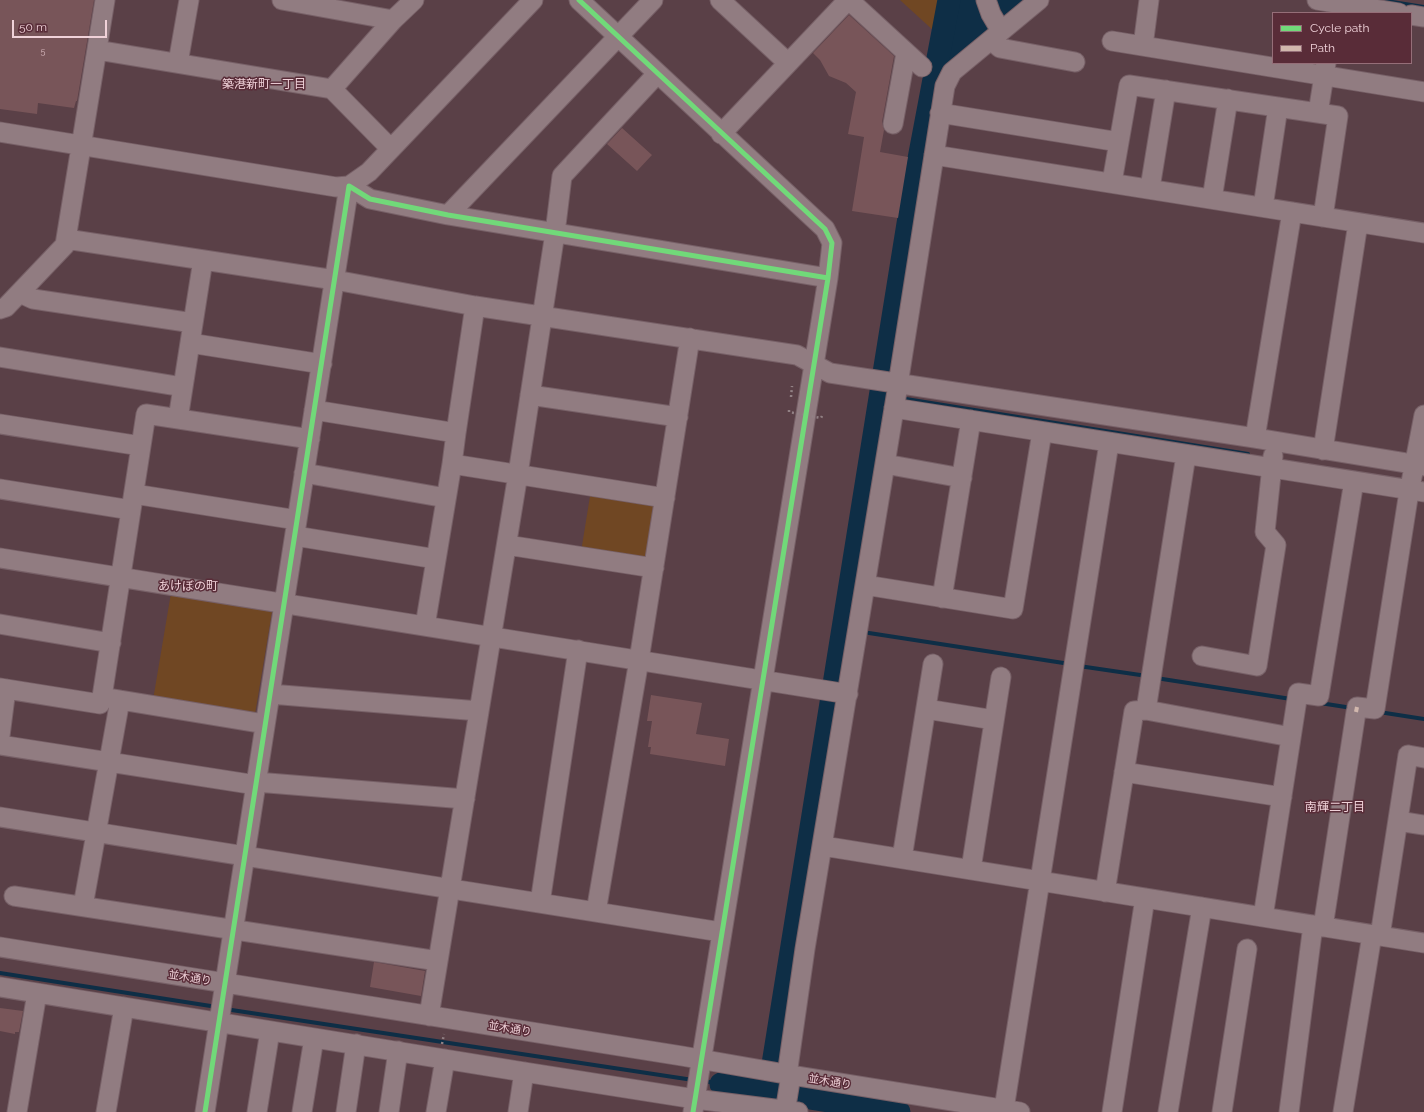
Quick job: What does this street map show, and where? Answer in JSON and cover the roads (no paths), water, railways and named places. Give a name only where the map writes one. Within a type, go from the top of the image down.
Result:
[{"type":"street","points":[[0,309],[6,307],[65,245],[105,0]]},
{"type":"street","points":[[178,63],[189,0]]},
{"type":"street","points":[[282,0],[394,20]]},
{"type":"street","points":[[332,89],[414,0]]},
{"type":"street","points":[[204,1112],[349,186],[369,172],[390,148],[533,0]]},
{"type":"street","points":[[578,0],[825,229],[832,243],[828,278],[813,363],[697,1086]]},
{"type":"street","points":[[448,215],[653,0]]},
{"type":"street","points":[[720,0],[788,63]]},
{"type":"street","points":[[722,134],[848,0],[922,67]]},
{"type":"street","points":[[0,987],[124,1007],[221,1005],[270,1031],[524,1072],[697,1086],[784,1109],[805,949],[823,846],[838,692],[865,585],[894,408],[889,383],[934,155],[947,79],[993,21],[1039,0]]},
{"type":"street","points":[[1143,46],[1149,0]]},
{"type":"street","points":[[1317,0],[1336,5],[1391,12]]},
{"type":"street","points":[[1412,15],[1424,17]]},
{"type":"street","points":[[993,21],[1000,48],[1075,62]]},
{"type":"street","points":[[1112,41],[1272,62]]},
{"type":"street","points":[[97,50],[332,89],[390,148]]},
{"type":"street","points":[[893,124],[906,53]]},
{"type":"street","points":[[1285,64],[1325,69],[1424,92]]},
{"type":"street","points":[[1318,113],[1325,69]]},
{"type":"street","points":[[429,1016],[507,545],[555,234],[562,176],[657,74]]},
{"type":"street","points":[[1112,182],[1129,85],[1338,116],[1323,217]]},
{"type":"street","points":[[1150,188],[1166,90]]},
{"type":"street","points":[[1212,199],[1228,99]]},
{"type":"street","points":[[1263,207],[1278,107]]},
{"type":"street","points":[[940,113],[1119,142]]},
{"type":"street","points":[[0,132],[336,186],[349,186],[370,199],[448,215],[555,234],[828,278]]},
{"type":"street","points":[[934,155],[1263,207],[1291,218],[1323,217],[1357,228],[1424,233]]},
{"type":"street","points":[[1255,438],[1291,218]]},
{"type":"street","points":[[1322,450],[1357,228]]},
{"type":"street","points":[[66,239],[335,280],[475,306],[797,355],[830,373],[1255,438],[1273,457],[1354,481],[1416,479]]},
{"type":"street","points":[[178,418],[203,260]]},
{"type":"street","points":[[20,293],[33,299],[193,323]]},
{"type":"street","points":[[425,626],[452,464],[475,306]]},
{"type":"street","points":[[596,912],[639,660],[690,338]]},
{"type":"street","points":[[190,343],[322,364]]},
{"type":"street","points":[[0,357],[183,387]]},
{"type":"street","points":[[530,395],[678,417]]},
{"type":"street","points":[[894,408],[1186,455],[1273,457],[1322,450],[1416,479]]},
{"type":"street","points":[[314,410],[456,433]]},
{"type":"street","points":[[0,736],[3,689],[100,704],[111,643],[146,414],[310,439]]},
{"type":"street","points":[[1289,1112],[1315,929],[1356,709],[1374,709],[1416,479],[1424,415]]},
{"type":"street","points":[[942,598],[972,420]]},
{"type":"street","points":[[0,424],[141,446]]},
{"type":"street","points":[[865,585],[1013,610],[1042,432]]},
{"type":"street","points":[[1012,1111],[1039,887],[1109,443]]},
{"type":"street","points":[[1146,710],[1186,455]]},
{"type":"street","points":[[1202,656],[1257,666],[1276,545],[1265,532],[1273,457]]},
{"type":"street","points":[[452,464],[665,498]]},
{"type":"street","points":[[885,464],[962,478]]},
{"type":"street","points":[[304,473],[446,498]]},
{"type":"street","points":[[1263,917],[1298,693],[1319,696],[1354,481]]},
{"type":"street","points":[[0,489],[132,502],[296,528],[436,559]]},
{"type":"street","points":[[507,545],[654,568]]},
{"type":"street","points":[[0,558],[838,692]]},
{"type":"street","points":[[0,624],[111,643]]},
{"type":"street","points":[[540,903],[578,650]]},
{"type":"street","points":[[902,858],[934,664]]},
{"type":"street","points":[[970,869],[1001,677]]},
{"type":"street","points":[[270,694],[479,711]]},
{"type":"street","points":[[102,697],[265,724]]},
{"type":"street","points":[[83,906],[120,700]]},
{"type":"street","points":[[926,709],[994,720]]},
{"type":"street","points":[[1105,892],[1134,711],[1146,710],[1291,737]]},
{"type":"street","points":[[0,745],[256,784],[465,799]]},
{"type":"street","points":[[1343,1112],[1374,940],[1398,821],[1408,755],[1424,758]]},
{"type":"street","points":[[1124,772],[1282,797]]},
{"type":"street","points":[[0,817],[96,831],[721,932]]},
{"type":"street","points":[[1398,821],[1424,825]]},
{"type":"street","points":[[823,846],[970,869],[1039,887],[1105,892],[1145,904],[1202,912],[1263,917],[1374,940],[1424,943]]},
{"type":"street","points":[[14,896],[438,961]]},
{"type":"street","points":[[1112,1112],[1145,904]]},
{"type":"street","points":[[1168,1112],[1202,912]]},
{"type":"street","name":"並木通り","points":[[0,946],[221,1005],[429,1016],[697,1086],[789,1079],[1012,1111]]},
{"type":"street","points":[[1222,1112],[1247,949]]},
{"type":"street","points":[[16,1112],[37,993]]},
{"type":"street","points":[[106,1112],[124,1007]]},
{"type":"street","points":[[257,1112],[270,1031]]},
{"type":"street","points":[[302,1112],[314,1038]]},
{"type":"street","points":[[346,1112],[356,1044]]},
{"type":"street","points":[[389,1112],[398,1051]]},
{"type":"street","points":[[436,1112],[445,1059]]},
{"type":"street","points":[[518,1112],[524,1072]]},
{"type":"water","points":[[944,0],[1028,0],[991,30],[941,79],[929,67]]},
{"type":"waterway","points":[[773,1064],[915,180],[949,0]]},
{"type":"waterway","points":[[1380,0],[1424,7]]},
{"type":"waterway","points":[[880,395],[884,396]]},
{"type":"waterway","points":[[906,399],[1248,454]]},
{"type":"waterway","points":[[843,629],[847,630]]},
{"type":"waterway","points":[[869,633],[1070,664]]},
{"type":"waterway","points":[[1079,666],[1147,676]]},
{"type":"waterway","points":[[1156,678],[1291,699]]},
{"type":"waterway","points":[[1320,703],[1352,708]]},
{"type":"waterway","points":[[1379,712],[1424,719]]},
{"type":"waterway","points":[[807,851],[815,852]]},
{"type":"waterway","points":[[0,973],[217,1007]]},
{"type":"waterway","points":[[225,1009],[693,1080]]},
{"type":"waterway","points":[[704,1081],[721,1084]]},
{"type":"waterway","points":[[721,1084],[899,1112]]},
{"type":"waterway","points":[[776,1104],[778,1093]]},
{"type":"district","name":"築港新町一丁目","points":[[264,84]]},
{"type":"district","name":"あけぼの町","points":[[188,586]]},
{"type":"district","name":"南輝二丁目","points":[[1335,807]]}]
